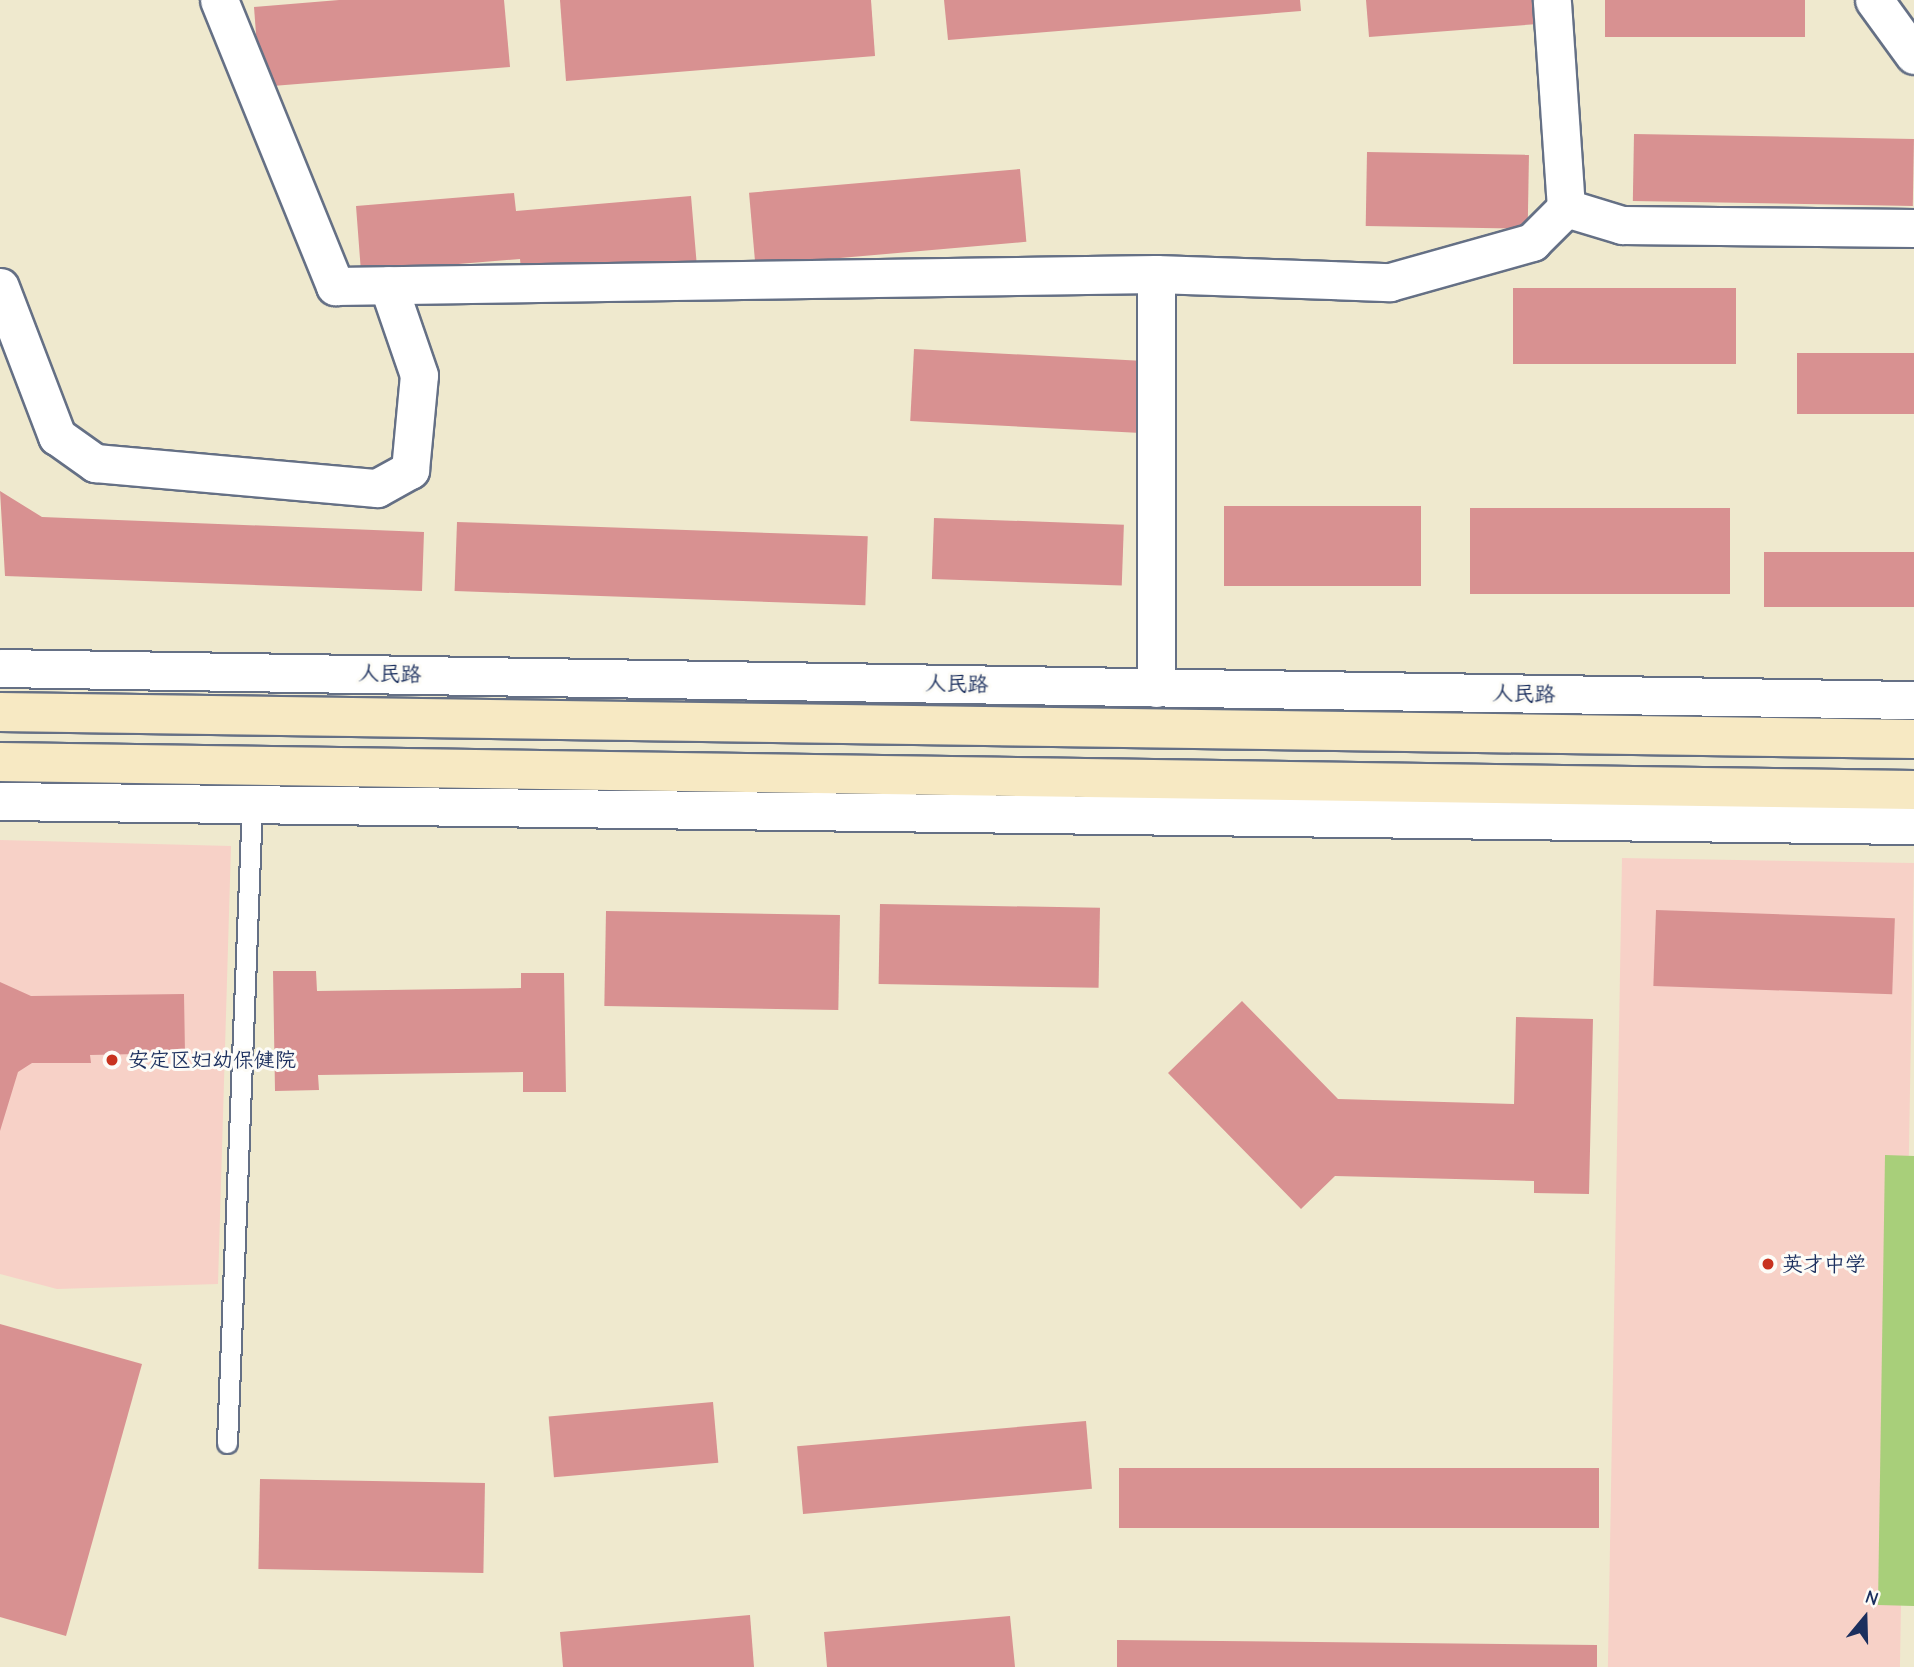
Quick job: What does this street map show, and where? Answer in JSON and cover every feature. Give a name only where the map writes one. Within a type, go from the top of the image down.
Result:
[{"type":"main road","name":"人民路","points":[[0,712],[1914,739]]},
{"type":"main road","points":[[0,762],[1914,790]]},
{"type":"street","points":[[219,0],[335,286],[1156,274],[1390,282],[1532,242],[1566,208],[1552,0]]},
{"type":"street","points":[[1874,0],[1914,55]]},
{"type":"street","points":[[1566,208],[1622,225],[1914,228]]},
{"type":"street","points":[[1156,274],[1156,688]]},
{"type":"street","points":[[0,287],[57,436],[95,463],[377,488],[410,470],[419,375],[388,285]]},
{"type":"street","name":"人民路","points":[[0,668],[1914,700]]},
{"type":"street","points":[[0,800],[1914,825]]},
{"type":"lane","points":[[227,1443],[252,803]]},
{"type":"shaded area","name":"安定区妇幼保健院","points":[[0,840],[231,846],[218,1284],[57,1289],[0,1274]]},
{"type":"shaded area","name":"英才中学","points":[[1622,858],[1914,863],[1900,1667],[1608,1667]]},
{"type":"green space","points":[[1885,1155],[1914,1156],[1914,1606],[1878,1605]]},
{"type":"building","points":[[339,0],[504,0],[510,67],[260,87],[254,7]]},
{"type":"building","points":[[560,0],[871,0],[875,56],[566,81]]},
{"type":"building","points":[[944,0],[1300,0],[1301,11],[948,40]]},
{"type":"building","points":[[1366,0],[1536,0],[1538,24],[1369,37]]},
{"type":"building","points":[[1605,0],[1805,0],[1805,37],[1605,37]]},
{"type":"building","points":[[1634,134],[1914,139],[1913,206],[1633,201]]},
{"type":"building","points":[[1367,152],[1529,155],[1528,229],[1366,226]]},
{"type":"building","points":[[1020,169],[1026,242],[755,265],[749,193]]},
{"type":"building","points":[[514,193],[516,211],[691,196],[697,267],[522,281],[520,259],[361,272],[356,206]]},
{"type":"building","points":[[1513,288],[1736,288],[1736,364],[1513,364]]},
{"type":"building","points":[[914,349],[1140,361],[1136,433],[910,421]]},
{"type":"building","points":[[1797,353],[1914,353],[1914,414],[1797,414]]},
{"type":"building","points":[[0,491],[42,517],[424,532],[422,591],[5,576]]},
{"type":"building","points":[[1224,506],[1421,506],[1421,586],[1224,586]]},
{"type":"building","points":[[1470,508],[1730,508],[1730,594],[1470,594]]},
{"type":"building","points":[[934,518],[1124,525],[1122,586],[932,579]]},
{"type":"building","points":[[457,522],[868,536],[865,605],[455,591]]},
{"type":"building","points":[[1764,552],[1914,552],[1914,607],[1764,607]]},
{"type":"building","points":[[880,904],[1100,908],[1099,988],[879,984]]},
{"type":"building","points":[[1656,910],[1895,918],[1892,994],[1653,986]]},
{"type":"building","points":[[606,911],[840,915],[838,1010],[604,1006]]},
{"type":"building","points":[[273,971],[316,971],[317,991],[521,988],[521,973],[564,973],[566,1092],[523,1092],[523,1072],[318,1075],[319,1090],[275,1091]]},
{"type":"building","points":[[0,982],[31,996],[184,994],[185,1053],[90,1055],[91,1063],[32,1063],[18,1072],[0,1131]]},
{"type":"building","points":[[1242,1001],[1338,1099],[1514,1104],[1516,1017],[1593,1019],[1589,1194],[1534,1193],[1534,1181],[1335,1176],[1301,1209],[1168,1073]]},
{"type":"building","points":[[0,1324],[142,1364],[66,1636],[0,1617]]},
{"type":"building","points":[[713,1402],[718,1463],[554,1477],[549,1416]]},
{"type":"building","points":[[1086,1421],[1092,1489],[803,1514],[797,1446]]},
{"type":"building","points":[[1119,1468],[1599,1468],[1599,1528],[1119,1528]]},
{"type":"building","points":[[260,1479],[485,1483],[483,1573],[258,1569]]},
{"type":"building","points":[[750,1615],[754,1667],[563,1667],[560,1632]]},
{"type":"building","points":[[1010,1616],[1015,1667],[827,1667],[824,1632]]},
{"type":"building","points":[[1117,1640],[1597,1645],[1597,1667],[1117,1667]]},
{"type":"place","name":"安定区妇幼保健院","points":[[112,1060]]},
{"type":"place","name":"英才中学","points":[[1768,1264]]}]
